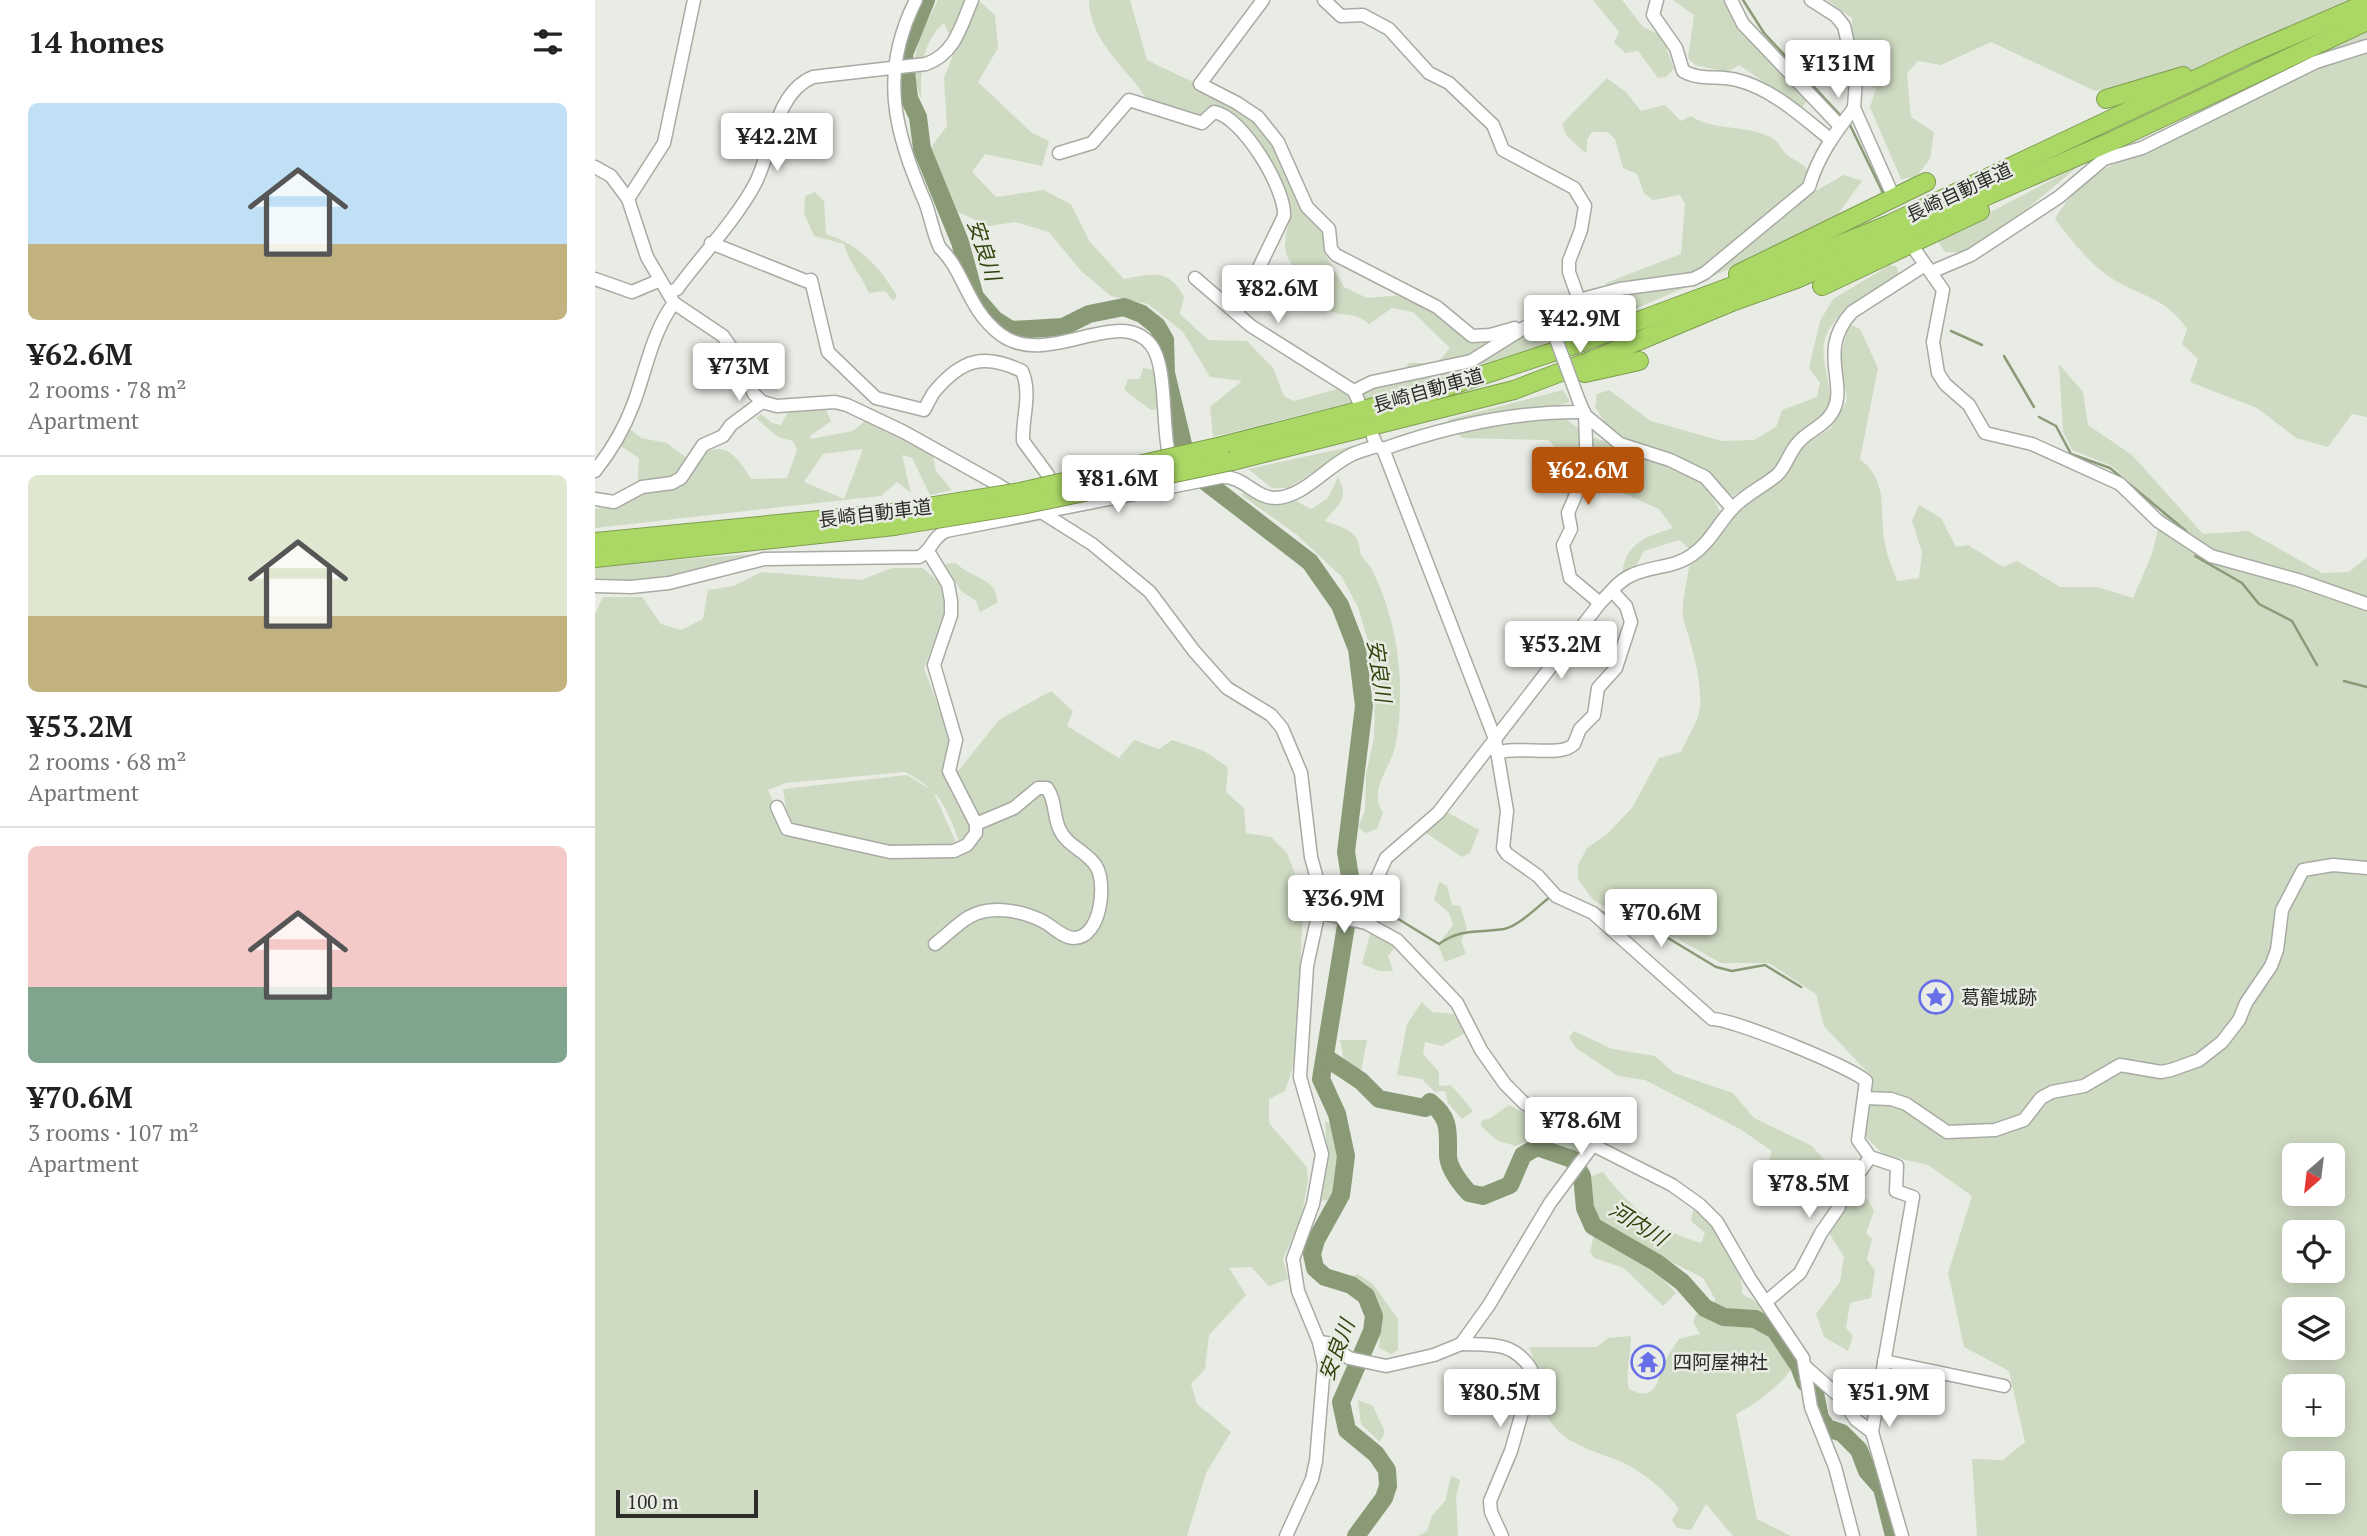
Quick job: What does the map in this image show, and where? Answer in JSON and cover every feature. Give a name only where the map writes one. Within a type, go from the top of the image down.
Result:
[{"type":"highway","name":"長崎自動車道","points":[[1227,453],[1425,394],[1643,320],[1890,224],[2246,55],[2367,3]]},
{"type":"highway","name":"長崎自動車道","points":[[595,558],[1022,505],[1227,453],[1514,390],[1796,279],[2110,142],[2367,21]]},
{"type":"highway","points":[[2106,99],[2246,55]]},
{"type":"highway","points":[[1822,286],[1985,209],[2110,142]]},
{"type":"highway","points":[[1643,320],[1926,182]]},
{"type":"highway","points":[[1514,390],[1639,361]]},
{"type":"highway","name":"長崎自動車道","points":[[595,542],[892,520]]},
{"type":"street","points":[[628,199],[664,142],[694,0]]},
{"type":"street","points":[[916,0],[898,41],[892,89],[899,133],[937,242],[948,256],[974,307],[1001,336],[1031,346],[1045,347],[1120,330],[1136,333],[1152,345],[1160,370],[1167,452],[1180,481],[1186,485]]},
{"type":"street","points":[[595,471],[611,452],[628,418],[671,298],[754,186],[785,103],[803,82],[813,77],[926,64],[940,59],[953,46],[972,0]]},
{"type":"street","points":[[1263,0],[1200,84],[1258,117],[1278,142],[1307,207],[1329,229],[1331,248],[1336,255],[1437,307],[1472,336],[1527,326]]},
{"type":"street","points":[[1324,0],[1341,16],[1363,15],[1389,29],[1429,73],[1449,83],[1493,125],[1503,150],[1574,188],[1585,206],[1581,230],[1569,261],[1572,284],[1579,300]]},
{"type":"street","points":[[1657,0],[1653,15],[1680,56],[1683,71],[1694,77],[1736,80],[1762,89],[1830,139]]},
{"type":"street","points":[[1731,0],[1743,24],[1846,118],[1890,189]]},
{"type":"street","points":[[1195,278],[1272,341],[1356,396],[1372,383],[1471,361],[1527,326],[1579,300],[1619,289],[1693,279],[1706,273],[1809,187],[1815,166],[1846,118],[1856,79],[1845,26],[1836,16],[1811,0]]},
{"type":"street","points":[[1368,924],[1374,885],[1386,858],[1427,825],[1600,603],[1633,574],[1682,561],[1693,555],[1706,544],[1732,508],[1753,489],[1775,477],[1798,442],[1833,412],[1838,398],[1833,361],[1836,337],[1843,322],[1852,312],[1928,268],[1971,256],[2059,197],[2104,159],[2142,148],[2316,62],[2367,46]]},
{"type":"street","points":[[1059,153],[1092,143],[1129,100],[1202,123],[1214,112],[1222,113],[1248,136],[1271,174],[1285,215],[1237,313]]},
{"type":"street","points":[[595,167],[611,176],[628,199],[647,257],[671,298],[723,337],[736,353],[754,394],[762,402],[776,406],[835,402],[867,414],[997,484],[1092,544],[1150,592],[1209,669],[1227,688],[1271,715],[1282,728],[1301,773],[1311,857],[1325,914],[1307,966],[1300,1077],[1322,1154],[1313,1204],[1293,1259],[1298,1292],[1319,1342],[1324,1365],[1316,1461],[1312,1479],[1286,1536]]},
{"type":"street","points":[[712,243],[806,281],[811,280],[828,352],[876,398],[923,410],[935,391],[966,365],[980,359],[1007,364],[1022,371],[1026,380],[1023,441],[1048,475]]},
{"type":"street","points":[[1915,250],[1943,290],[1933,342],[1938,373],[1945,384],[1969,405],[1985,433],[2032,444],[2120,484],[2158,521],[2211,556],[2298,580],[2367,604]]},
{"type":"street","points":[[595,279],[632,292],[659,281]]},
{"type":"street","points":[[1549,317],[1582,409],[1587,469],[1568,513],[1571,529],[1563,545],[1570,578],[1600,603]]},
{"type":"street","points":[[867,414],[876,398]]},
{"type":"street","points":[[595,499],[614,502],[642,486],[672,483],[681,478],[703,445],[723,436],[731,425],[762,402]]},
{"type":"street","points":[[595,586],[669,583],[764,559],[919,557],[929,553],[938,535],[946,531],[1044,514],[1221,477],[1234,476],[1264,495],[1278,498],[1294,494],[1350,455],[1378,444],[1459,425],[1582,409],[1620,444],[1671,460],[1705,477],[1732,508]]},
{"type":"street","points":[[1378,444],[1495,739],[1507,811],[1503,848],[1507,854],[1538,876],[1556,896],[1593,913],[1705,1014],[1766,1035],[1866,1081],[1858,1140],[1870,1157],[1897,1166],[1894,1187],[1896,1191],[1913,1197],[1872,1432],[1902,1536]]},
{"type":"street","points":[[777,807],[787,829],[890,852],[954,851],[967,845],[976,833],[976,824],[949,771],[956,740],[934,665],[951,615],[951,601],[948,584],[929,553]]},
{"type":"street","points":[[1497,753],[1524,749],[1559,751],[1574,744],[1580,729],[1594,715],[1598,688],[1616,668],[1631,622],[1626,606],[1612,591]]},
{"type":"street","points":[[936,944],[970,916],[992,911],[1032,915],[1067,937],[1077,938],[1088,932],[1099,909],[1101,878],[1097,866],[1077,851],[1059,829],[1053,797],[1047,788],[1038,788],[1027,794],[1014,808],[976,824]]},
{"type":"street","points":[[1864,1098],[1899,1101],[1947,1132],[1995,1130],[2024,1120],[2041,1098],[2052,1092],[2084,1086],[2120,1065],[2161,1072],[2199,1060],[2231,1031],[2271,966],[2277,950],[2282,910],[2303,870],[2333,865],[2367,868]]},
{"type":"street","points":[[1325,914],[1368,924],[1409,950],[1457,1003],[1481,1050],[1505,1084],[1548,1120],[1672,1185],[1700,1205],[1717,1222],[1750,1279],[1803,1358],[1818,1427],[1843,1492],[1853,1536]]},
{"type":"street","points":[[1461,1344],[1489,1305],[1550,1203],[1593,1145]]},
{"type":"street","points":[[1767,1301],[1800,1273],[1821,1233],[1839,1207],[1843,1184],[1862,1169],[1870,1157]]},
{"type":"street","points":[[1319,1342],[1327,1343],[1349,1358],[1387,1366],[1434,1355],[1461,1344],[1504,1345],[1520,1354],[1531,1369],[1525,1402],[1511,1451],[1490,1500],[1491,1512],[1501,1536]]},
{"type":"street","points":[[1884,1361],[2004,1386]]},
{"type":"street","points":[[1807,1378],[1841,1398],[1856,1420],[1872,1432]]},
{"type":"green space","points":[[938,0],[978,0],[995,15],[998,48],[978,82],[1032,133],[1049,141],[1042,166],[985,154],[972,172],[996,197],[1043,190],[1071,204],[1090,242],[1124,279],[1159,275],[1172,281],[1184,297],[1180,314],[1208,340],[1247,341],[1273,368],[1284,396],[1294,401],[1406,370],[1408,363],[1437,363],[1450,348],[1413,312],[1392,308],[1369,324],[1358,317],[1338,314],[1329,309],[1308,286],[1287,256],[1285,239],[1292,212],[1272,166],[1257,142],[1247,130],[1219,109],[1202,119],[1148,102],[1096,30],[1089,0],[1130,0],[1147,60],[1232,102],[1267,131],[1286,159],[1327,235],[1324,252],[1344,287],[1367,298],[1403,295],[1439,314],[1475,341],[1521,338],[1602,298],[1606,283],[1681,254],[1685,203],[1680,195],[1653,200],[1644,193],[1637,174],[1623,168],[1615,139],[1607,132],[1592,132],[1587,140],[1587,151],[1584,152],[1567,136],[1562,124],[1607,78],[1627,93],[1641,111],[1665,105],[1681,121],[1691,116],[1712,125],[1755,131],[1775,140],[1785,153],[1807,169],[1801,186],[1810,194],[1844,175],[1862,181],[1837,215],[1748,261],[1571,336],[1401,390],[1213,437],[1210,407],[1242,381],[1210,377],[1183,332],[1148,304],[1111,296],[1082,272],[1049,232],[1015,222],[989,226],[958,212],[929,150],[947,126],[944,78],[956,48],[944,23],[936,31],[927,48],[922,67],[921,99],[915,72],[917,48]]},
{"type":"green space","points":[[1593,0],[1622,0],[1643,27],[1662,36],[1674,69],[1666,77],[1658,78],[1638,51],[1625,53],[1614,42],[1619,32]]},
{"type":"green space","points":[[1673,0],[1726,0],[1731,17],[1809,97],[1802,108],[1739,65],[1727,72],[1695,65],[1688,58],[1694,15]]},
{"type":"green space","points":[[1827,0],[2367,0],[2367,417],[2352,414],[2328,447],[2296,438],[2257,408],[2190,382],[2198,359],[2182,344],[2187,329],[2179,319],[2164,305],[2116,281],[2099,268],[2075,245],[2055,219],[2068,200],[2101,171],[2202,127],[2169,76],[2095,91],[1991,42],[1941,65],[1918,61],[1907,73],[1911,117],[1934,132],[1930,159],[1916,177],[1901,179],[1870,107],[1876,89],[1860,78],[1852,48],[1852,18]]},
{"type":"green space","points":[[2080,165],[2011,222],[1965,252],[1945,252],[1937,240]]},
{"type":"green space","points":[[815,192],[824,201],[826,234],[838,238],[867,258],[897,296],[893,301],[885,291],[869,293],[844,244],[814,236],[804,213],[805,196]]},
{"type":"green space","points":[[1890,265],[1897,267],[1899,277],[1848,308],[1829,330],[1824,343],[1824,358],[1830,407],[1797,435],[1774,470],[1733,496],[1613,435],[1595,407],[1597,394],[1609,390],[1651,421],[1722,441],[1754,440],[1776,427],[1782,410],[1817,397],[1820,383],[1809,368],[1820,321],[1833,299]]},
{"type":"green space","points":[[1849,324],[1860,329],[1878,368],[1860,459],[1876,478],[1880,489],[1885,544],[1897,581],[1919,578],[1922,552],[1912,521],[1919,505],[1941,518],[1956,547],[1968,545],[2003,567],[2017,561],[2060,587],[2097,587],[2133,598],[2152,554],[2162,512],[2112,466],[2072,450],[2063,431],[2059,364],[2083,392],[2088,425],[2132,455],[2203,534],[2248,531],[2322,573],[2349,572],[2367,557],[2367,1536],[1977,1536],[1972,1459],[2003,1460],[2025,1442],[2009,1371],[1964,1347],[1948,1273],[1972,1196],[1928,1165],[1884,1155],[1864,1135],[1873,1078],[1824,1026],[1816,994],[1769,963],[1721,963],[1678,939],[1630,921],[1593,900],[1578,879],[1578,865],[1587,848],[1607,834],[1632,808],[1659,758],[1681,752],[1697,718],[1700,707],[1698,675],[1683,616],[1689,567],[1704,554],[1735,515],[1757,493],[1774,486],[1800,448],[1831,428],[1847,400],[1840,358]]},
{"type":"green space","points":[[1143,368],[1156,370],[1159,409],[1151,410],[1124,390],[1128,379],[1140,379]]},
{"type":"green space","points":[[1563,390],[1570,402],[1549,408],[1590,436],[1670,465],[1705,482],[1720,512],[1692,551],[1679,540],[1644,551],[1634,570],[1622,574],[1628,555],[1639,542],[1673,528],[1659,509],[1580,474],[1567,498],[1560,470],[1566,458],[1548,440],[1462,438],[1447,420]]},
{"type":"green space","points":[[826,410],[831,421],[810,436],[811,439],[853,431],[865,421],[932,453],[936,471],[952,490],[930,495],[912,458],[902,455],[911,493],[897,482],[881,496],[595,528],[595,509],[616,506],[637,491],[639,458],[619,445],[629,428],[641,438],[667,443],[693,463],[711,450],[719,449],[733,455],[751,479],[787,478],[797,450],[793,441],[778,437],[756,418],[761,414],[772,423],[781,425],[788,412]],"holes":[[[863,449],[844,499],[804,482],[823,454]]]},
{"type":"green space","points":[[1354,446],[1288,488],[1272,488],[1248,469]]},
{"type":"green space","points":[[1338,477],[1343,497],[1325,521],[1343,527],[1359,542],[1361,555],[1371,568],[1388,609],[1400,679],[1399,725],[1395,747],[1379,788],[1379,804],[1383,813],[1377,829],[1366,833],[1358,827],[1365,811],[1366,774],[1374,738],[1375,702],[1369,673],[1373,658],[1358,607],[1341,576],[1296,534],[1241,495],[1246,491],[1269,505],[1296,501],[1311,509],[1328,498]]},
{"type":"green space","points":[[751,554],[662,581],[595,582],[595,566]]},
{"type":"green space","points":[[956,563],[994,588],[997,603],[980,612],[976,601],[961,591],[945,564]]},
{"type":"green space","points":[[892,568],[923,568],[941,584],[945,610],[924,669],[951,739],[946,770],[959,770],[999,720],[1051,691],[1073,711],[1067,726],[1119,758],[1134,740],[1159,749],[1172,740],[1204,751],[1228,767],[1226,792],[1244,808],[1246,833],[1271,837],[1287,853],[1307,905],[1302,926],[1298,1026],[1293,1067],[1285,1091],[1269,1099],[1269,1123],[1307,1167],[1308,1181],[1301,1219],[1283,1259],[1288,1279],[1269,1286],[1251,1267],[1229,1268],[1246,1295],[1209,1335],[1205,1369],[1191,1384],[1197,1404],[1231,1432],[1206,1473],[1187,1536],[595,1536],[595,614],[603,597],[642,597],[661,624],[681,630],[703,619],[708,590],[734,586],[762,572],[861,580]],"holes":[[[905,772],[919,780],[943,805],[963,852],[890,856],[786,832],[768,790],[786,783]]]},
{"type":"green space","points":[[907,775],[933,791],[958,847],[891,849],[789,826],[783,789]]},
{"type":"green space","points":[[1447,812],[1479,830],[1470,853],[1462,857],[1426,833]]},
{"type":"green space","points":[[1439,882],[1447,886],[1452,905],[1460,906],[1467,928],[1461,941],[1466,954],[1445,962],[1438,945],[1453,925],[1449,913],[1434,900]]},
{"type":"green space","points":[[1371,931],[1395,947],[1388,956],[1393,971],[1379,971],[1362,964]]},
{"type":"green space","points":[[1422,1002],[1432,1012],[1454,1014],[1465,1033],[1442,1046],[1425,1042],[1423,1054],[1439,1072],[1439,1086],[1451,1085],[1473,1111],[1462,1119],[1448,1103],[1445,1091],[1435,1092],[1422,1079],[1397,1075],[1407,1024]]},
{"type":"green space","points":[[1574,1031],[1612,1049],[1655,1056],[1674,1073],[1733,1093],[1754,1118],[1812,1146],[1842,1180],[1868,1200],[1874,1211],[1866,1233],[1872,1239],[1867,1259],[1875,1271],[1871,1298],[1850,1303],[1846,1328],[1853,1336],[1848,1351],[1824,1337],[1816,1314],[1840,1282],[1844,1257],[1829,1233],[1831,1202],[1815,1180],[1783,1161],[1768,1185],[1760,1185],[1772,1151],[1740,1129],[1645,1080],[1618,1076],[1576,1048],[1569,1037]]},
{"type":"green space","points":[[1340,1040],[1367,1040],[1361,1071],[1345,1065]]},
{"type":"green space","points":[[1509,1105],[1581,1143],[1578,1153],[1547,1141],[1532,1140],[1516,1146],[1498,1141],[1481,1126],[1482,1120],[1489,1119]]},
{"type":"green space","points":[[1325,1121],[1335,1126],[1342,1162],[1332,1199],[1321,1201],[1327,1157]]},
{"type":"green space","points":[[1603,1172],[1634,1207],[1672,1232],[1701,1243],[1705,1233],[1691,1221],[1693,1210],[1712,1225],[1734,1258],[1742,1294],[1762,1305],[1798,1358],[1794,1366],[1771,1390],[1736,1414],[1757,1519],[1791,1536],[1733,1536],[1706,1504],[1691,1530],[1677,1528],[1672,1520],[1679,1509],[1655,1484],[1626,1464],[1583,1447],[1564,1436],[1555,1428],[1543,1409],[1529,1347],[1597,1347],[1608,1338],[1631,1336],[1629,1389],[1646,1393],[1655,1387],[1667,1358],[1679,1339],[1700,1334],[1693,1322],[1696,1314],[1712,1314],[1715,1299],[1703,1278],[1662,1257],[1655,1271],[1676,1293],[1663,1306],[1624,1268],[1594,1258],[1590,1251],[1594,1232],[1586,1178]]},
{"type":"green space","points":[[1357,1274],[1373,1284],[1398,1319],[1398,1350],[1391,1354],[1379,1348],[1380,1325],[1377,1308],[1350,1278]]},
{"type":"green space","points":[[1358,1400],[1373,1406],[1385,1432],[1380,1442],[1361,1424]]},
{"type":"green space","points":[[1451,1476],[1460,1480],[1456,1497],[1458,1536],[1418,1536],[1427,1531],[1432,1516],[1445,1501]]},
{"type":"waterway","name":"安良川","points":[[926,0],[904,54],[909,98],[918,117],[922,149],[960,242],[975,297],[994,319],[1011,330],[1063,327],[1089,314],[1124,307],[1142,314],[1157,326],[1165,340],[1166,373],[1189,469],[1310,562],[1340,605],[1357,649],[1364,706],[1346,852],[1352,889],[1321,1079],[1337,1114],[1346,1156],[1341,1195],[1316,1240],[1312,1254],[1315,1268],[1325,1277],[1351,1285],[1366,1296],[1374,1316],[1372,1331],[1341,1402],[1347,1430],[1376,1454],[1387,1470],[1388,1486],[1384,1498],[1356,1536]]},
{"type":"waterway","points":[[1743,0],[1764,33],[1841,116]]},
{"type":"waterway","points":[[1849,123],[1884,195]]},
{"type":"waterway","points":[[1951,331],[1982,345]]},
{"type":"waterway","points":[[2004,356],[2034,407]]},
{"type":"waterway","points":[[2039,417],[2056,426],[2071,454],[2110,468],[2186,531]]},
{"type":"waterway","points":[[2195,556],[2242,583],[2259,604],[2292,621],[2317,665]]},
{"type":"waterway","points":[[2344,681],[2367,687]]},
{"type":"waterway","points":[[1352,889],[1361,906]]},
{"type":"waterway","points":[[1382,909],[1439,944],[1463,933],[1510,927],[1550,897]]},
{"type":"waterway","points":[[1589,905],[1668,938],[1716,967],[1732,971],[1765,965],[1801,987]]},
{"type":"waterway","name":"河内川","points":[[1325,1057],[1361,1081],[1379,1099],[1425,1108],[1430,1102],[1437,1108],[1447,1125],[1450,1164],[1469,1193],[1483,1196],[1510,1185],[1523,1155],[1537,1147],[1572,1159],[1582,1176],[1585,1208],[1593,1226],[1657,1263],[1682,1282],[1705,1308],[1724,1317],[1755,1319],[1775,1330],[1799,1366],[1805,1382],[1815,1393],[1820,1418],[1827,1428],[1842,1433],[1859,1450],[1867,1471],[1882,1488],[1894,1536]]},
{"type":"place","name":"葛籠城跡","points":[[1936,997]]},
{"type":"place","name":"四阿屋神社","points":[[1648,1362]]}]
